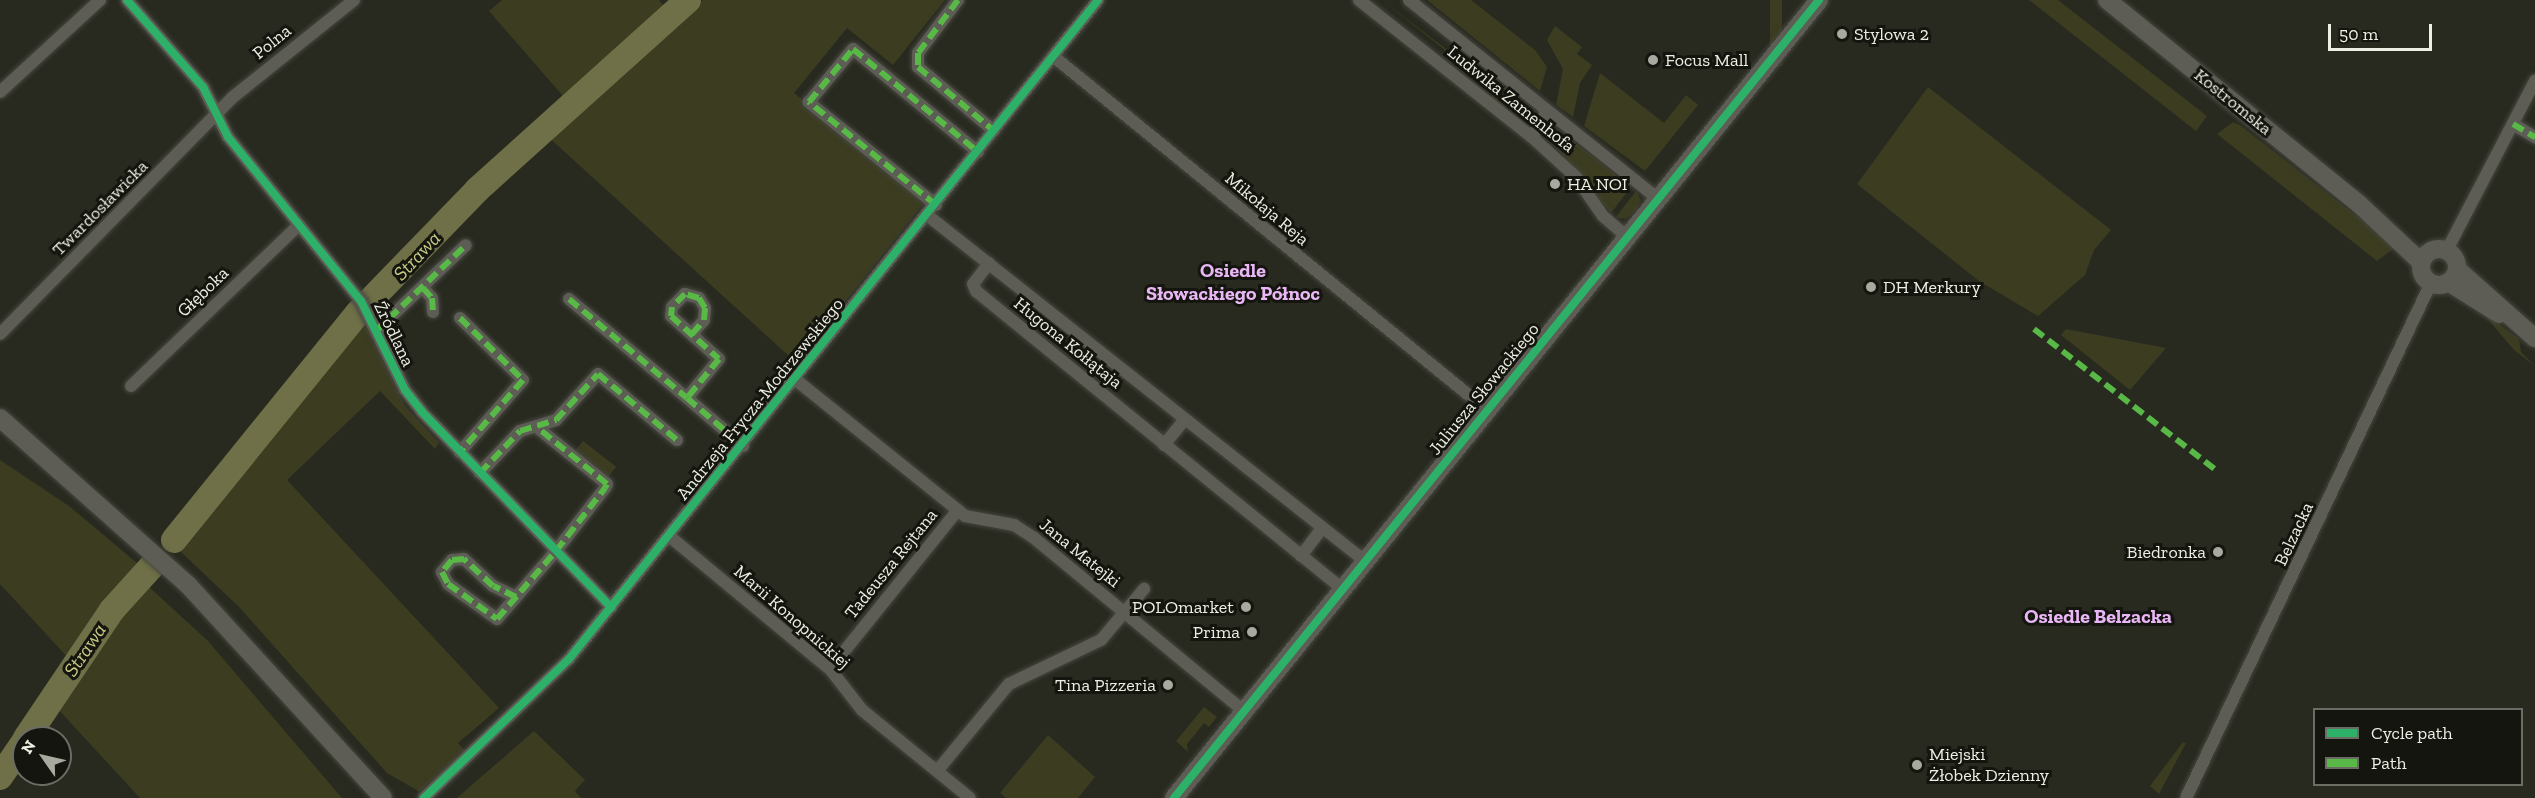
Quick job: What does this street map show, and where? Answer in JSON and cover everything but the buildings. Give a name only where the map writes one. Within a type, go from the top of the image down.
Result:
[{"type":"street","points":[[0,92],[100,0]]},
{"type":"street","name":"Źródlana","points":[[127,0],[203,87],[216,115],[299,225],[369,312],[405,390],[460,452],[611,607]]},
{"type":"street","points":[[958,0],[918,52],[918,67],[994,131]]},
{"type":"street","name":"Andrzeja Frycza-Modrzewskiego","points":[[424,798],[536,696],[743,446],[1098,0]]},
{"type":"street","name":"Ludwika Zamenhofa","points":[[1359,0],[1532,136],[1576,177],[1603,216],[1627,237]]},
{"type":"street","name":"Ludwika Zamenhofa","points":[[1409,0],[1658,199]]},
{"type":"street","name":"Juliusza Słowackiego","points":[[1174,798],[1819,0]]},
{"type":"street","name":"Kostromska","points":[[2107,0],[2359,204],[2433,254]]},
{"type":"street","name":"Polna","points":[[216,115],[349,2]]},
{"type":"street","name":"Hugona Kołłątaja","points":[[978,152],[853,49],[809,102],[989,263],[1365,561]]},
{"type":"street","name":"Mikołaja Reja","points":[[1053,56],[1487,410]]},
{"type":"street","points":[[2433,254],[2513,124],[2535,81]]},
{"type":"street","points":[[1532,136],[1547,111]]},
{"type":"street","name":"Twardosławicka","points":[[3,330],[216,115]]},
{"type":"street","points":[[2513,124],[2535,136]]},
{"type":"street","name":"Głęboka","points":[[131,386],[299,225]]},
{"type":"street","points":[[376,330],[466,245]]},
{"type":"street","points":[[2433,254],[2445,278],[2517,323],[2535,338]]},
{"type":"street","points":[[2433,254],[2445,278]]},
{"type":"street","name":"Hugona Kołłątaja","points":[[989,263],[973,284],[976,291],[1342,588]]},
{"type":"street","name":"Belzacka","points":[[2186,798],[2445,278]]},
{"type":"street","points":[[423,288],[432,298],[433,312]]},
{"type":"street","points":[[569,299],[743,446]]},
{"type":"street","points":[[460,318],[523,380],[460,452]]},
{"type":"street","points":[[687,398],[719,359],[692,334]]},
{"type":"street","points":[[539,429],[556,420],[598,374],[678,440]]},
{"type":"street","name":"Jana Matejki","points":[[796,380],[958,510],[1024,531],[1244,711]]},
{"type":"street","points":[[1164,445],[1185,419]]},
{"type":"street","points":[[2,422],[189,586],[383,798]]},
{"type":"street","points":[[480,473],[508,440],[529,428],[539,429],[607,484],[556,551],[516,597],[495,619],[444,580],[442,572],[452,560],[464,559],[493,586],[516,597]]},
{"type":"street","name":"Tadeusza Rejtana","points":[[830,669],[958,510]]},
{"type":"street","points":[[1301,556],[1322,528]]},
{"type":"street","name":"Marii Konopnickiej","points":[[669,536],[830,669],[862,710],[970,798]]},
{"type":"street","points":[[937,771],[1009,684],[1101,640],[1144,589]]},
{"type":"green space","points":[[502,0],[659,0],[670,13],[569,103],[489,11]]},
{"type":"green space","points":[[703,0],[945,0],[893,65],[847,28],[794,93],[926,200],[799,359],[790,357],[545,134]]},
{"type":"green space","points":[[1382,0],[1493,85],[1504,83],[1516,93],[1504,108],[1492,98],[1491,87]]},
{"type":"green space","points":[[1427,0],[1471,0],[1535,50],[1547,67],[1540,91]]},
{"type":"green space","points":[[1770,0],[1782,0],[1782,66],[1770,66]]},
{"type":"green space","points":[[2029,0],[2058,0],[2207,116],[2196,131]]},
{"type":"green space","points":[[1555,26],[1582,47],[1577,54],[1592,65],[1580,83],[1573,117],[1556,105],[1563,69],[1547,40]]},
{"type":"green space","points":[[1600,73],[1664,123],[1686,95],[1698,105],[1645,171],[1584,126]]},
{"type":"green space","points":[[1928,87],[2111,230],[2094,250],[2085,275],[2038,316],[1979,281],[1857,184]]},
{"type":"green space","points":[[2233,122],[2240,125],[2396,247],[2377,261],[2217,134]]},
{"type":"green space","points":[[1551,129],[1560,130],[1631,187],[1611,213],[1550,140]]},
{"type":"green space","points":[[1636,191],[1641,200],[1636,211],[1625,219],[1616,217]]},
{"type":"green space","points":[[2480,310],[2519,339],[2521,352],[2535,366],[2514,350]]},
{"type":"green space","points":[[364,320],[405,406],[439,443],[435,449],[380,391],[287,480],[499,708],[458,743],[465,751],[420,792],[387,773],[240,608],[177,548]]},
{"type":"green space","points":[[2066,329],[2166,348],[2130,390],[2061,335]]},
{"type":"green space","points":[[583,441],[616,467],[608,477],[575,451]]},
{"type":"green space","points":[[0,460],[69,506],[143,568],[71,661],[0,584]]},
{"type":"green space","points":[[147,585],[208,641],[342,798],[140,798],[57,708],[116,619]]},
{"type":"green space","points":[[1204,707],[1217,717],[1209,727],[1204,723],[1187,744],[1188,752],[1176,741]]},
{"type":"green space","points":[[534,731],[585,780],[575,791],[581,798],[457,798]]},
{"type":"green space","points":[[1048,735],[1095,777],[1078,798],[1006,798],[1000,793]]},
{"type":"green space","points":[[2183,742],[2186,743],[2159,794],[2150,786]]},
{"type":"waterway","name":"Strawa","points":[[174,540],[358,313],[477,190],[688,0]]},
{"type":"waterway","name":"Strawa","points":[[34,726],[112,610],[151,567]]},
{"type":"waterway","name":"Strawa","points":[[0,777],[12,760]]},
{"type":"marked path","points":[[958,0],[918,53],[918,67],[994,131]]},
{"type":"marked path","points":[[936,205],[809,102],[853,49],[978,152]]},
{"type":"marked path","points":[[2513,124],[2535,137]]},
{"type":"marked path","points":[[376,331],[466,245]]},
{"type":"marked path","points":[[423,288],[432,298],[433,312]]},
{"type":"marked path","points":[[692,334],[704,320],[705,308],[699,298],[685,294],[672,307],[671,316],[719,359],[687,398],[743,446]]},
{"type":"marked path","points":[[569,299],[687,398]]},
{"type":"marked path","points":[[460,318],[523,380],[460,452]]},
{"type":"marked path","points":[[2034,329],[2216,470]]},
{"type":"marked path","points":[[480,473],[520,431],[556,420],[598,374],[677,440]]},
{"type":"marked path","points":[[516,597],[493,586],[464,559],[452,560],[442,572],[448,584],[497,619],[556,551],[605,488],[607,484],[539,429]]},
{"type":"cycle path","points":[[127,0],[203,87],[228,137],[361,301],[405,390],[422,412],[611,607]]},
{"type":"cycle path","points":[[424,798],[569,659],[1098,0]]},
{"type":"cycle path","points":[[1174,798],[1819,0]]},
{"type":"place","name":"Stylowa 2","points":[[1842,34]]},
{"type":"place","name":"Focus Mall","points":[[1653,60]]},
{"type":"place","name":"HA NOI","points":[[1555,184]]},
{"type":"place","name":"DH Merkury","points":[[1871,287]]},
{"type":"place","name":"Biedronka","points":[[2218,552]]},
{"type":"place","name":"POLOmarket","points":[[1246,607]]},
{"type":"place","name":"Prima","points":[[1252,632]]},
{"type":"place","name":"Tina Pizzeria","points":[[1168,685]]},
{"type":"place","name":"Miejski Żłobek Dzienny","points":[[1917,765]]},
{"type":"district","name":"Osiedle Słowackiego Północ","points":[[1233,282]]},
{"type":"district","name":"Osiedle Belzacka","points":[[2098,616]]}]
